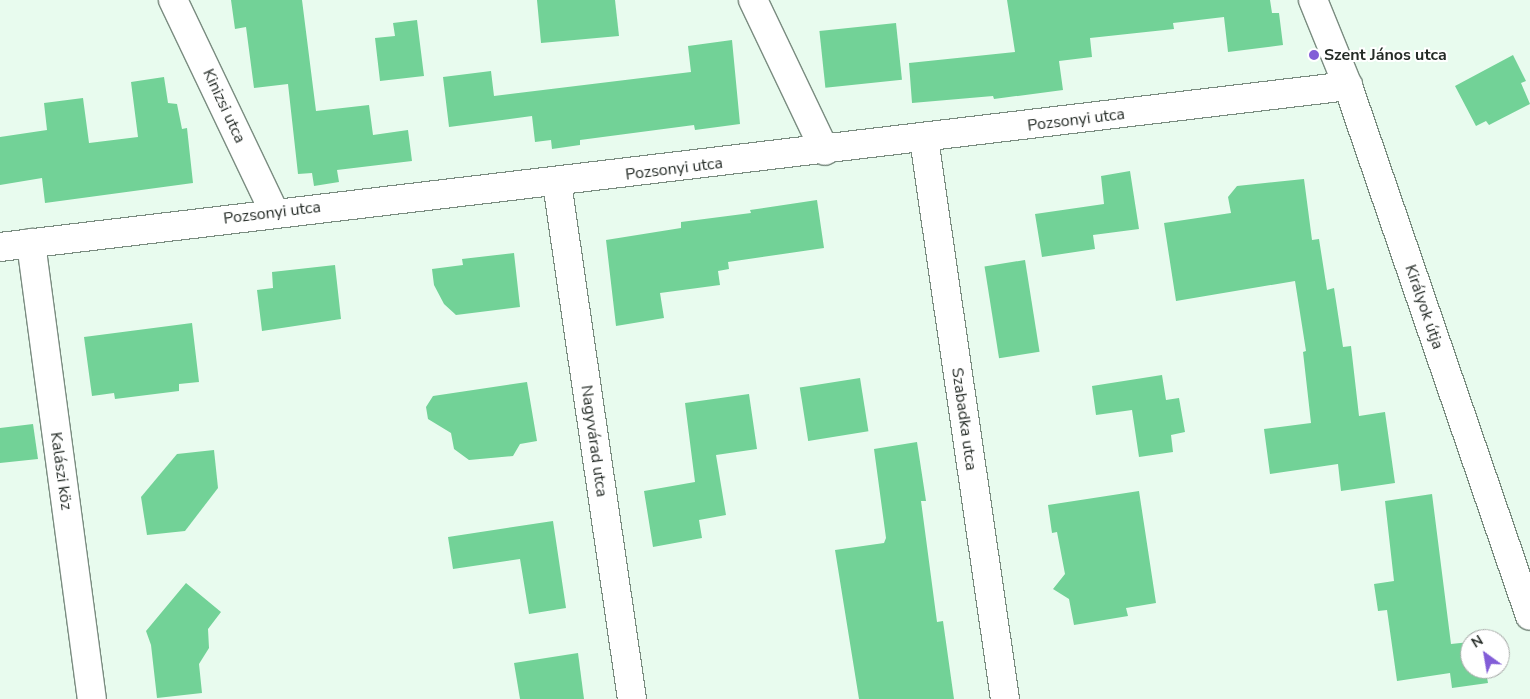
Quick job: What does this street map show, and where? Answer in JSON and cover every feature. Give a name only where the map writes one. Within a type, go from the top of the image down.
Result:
[{"type":"street","name":"Kinizsi utca","points":[[173,0],[274,212]]},
{"type":"street","points":[[753,0],[825,151]]},
{"type":"street","name":"Királyok útja","points":[[1314,0],[1348,86],[1530,616]]},
{"type":"street","name":"Pozsonyi utca","points":[[0,248],[274,212],[825,151],[1348,86]]},
{"type":"street","name":"Szabadka utca","points":[[924,139],[1005,699]]},
{"type":"street","name":"Nagyvárad utca","points":[[557,182],[632,699]]},
{"type":"street","name":"Kalászi köz","points":[[31,243],[92,699]]},
{"type":"building","points":[[231,0],[302,0],[316,111],[369,105],[373,135],[408,130],[412,161],[337,170],[339,182],[314,186],[312,173],[298,174],[288,84],[254,88],[246,27],[235,29]]},
{"type":"building","points":[[537,0],[615,0],[619,36],[541,43]]},
{"type":"building","points":[[1007,0],[1270,0],[1272,13],[1279,13],[1283,45],[1228,52],[1224,17],[1173,23],[1174,29],[1090,38],[1092,57],[1059,61],[1063,90],[994,99],[993,96],[912,103],[909,63],[1015,52]]},
{"type":"building","points":[[417,20],[424,76],[380,81],[375,38],[395,36],[393,23]]},
{"type":"building","points":[[896,23],[902,80],[825,88],[819,31]]},
{"type":"building","points":[[732,40],[740,124],[695,130],[694,125],[580,140],[580,145],[552,149],[551,140],[535,142],[532,116],[449,127],[443,77],[491,71],[494,96],[691,72],[688,46]]},
{"type":"building","points":[[1513,55],[1526,81],[1521,83],[1530,104],[1489,125],[1486,121],[1476,126],[1455,86]]},
{"type":"building","points":[[164,77],[168,103],[177,104],[182,129],[187,128],[193,183],[45,203],[42,178],[0,185],[0,137],[47,130],[44,103],[83,98],[89,143],[138,137],[131,82]]},
{"type":"building","points":[[1130,171],[1139,229],[1093,235],[1095,249],[1042,257],[1035,214],[1104,204],[1101,176]]},
{"type":"building","points":[[1304,179],[1312,240],[1319,239],[1327,290],[1334,288],[1343,347],[1351,346],[1359,416],[1385,412],[1395,483],[1341,491],[1338,464],[1270,474],[1264,429],[1311,423],[1303,352],[1306,351],[1295,281],[1176,301],[1164,223],[1231,213],[1228,197],[1237,186]]},
{"type":"building","points":[[817,200],[824,248],[728,262],[729,269],[718,271],[720,285],[660,293],[664,318],[616,326],[606,240],[681,228],[681,222],[751,213],[750,210]]},
{"type":"building","points":[[514,253],[520,307],[456,315],[444,304],[434,285],[432,269],[463,265],[462,259]]},
{"type":"building","points":[[1025,260],[1040,352],[999,358],[985,266]]},
{"type":"building","points":[[335,265],[341,319],[262,331],[257,290],[273,288],[272,272]]},
{"type":"building","points":[[192,323],[199,382],[179,384],[179,391],[115,399],[114,393],[92,396],[84,337]]},
{"type":"building","points":[[1162,375],[1166,400],[1179,398],[1185,432],[1171,435],[1173,452],[1139,457],[1132,410],[1096,415],[1092,386]]},
{"type":"building","points":[[860,378],[868,431],[808,441],[800,388]]},
{"type":"building","points":[[527,382],[537,441],[520,444],[513,456],[469,460],[454,449],[451,433],[428,419],[426,407],[433,396]]},
{"type":"building","points":[[749,394],[757,449],[716,455],[726,515],[699,520],[702,538],[653,547],[644,491],[695,482],[685,403]]},
{"type":"building","points":[[33,424],[38,459],[0,463],[0,428]]},
{"type":"building","points":[[917,442],[926,501],[921,501],[937,622],[943,621],[954,699],[859,699],[835,550],[884,543],[886,538],[874,449]]},
{"type":"building","points":[[214,450],[218,488],[185,531],[147,535],[141,497],[177,454]]},
{"type":"building","points":[[1139,491],[1156,603],[1126,608],[1128,616],[1074,625],[1069,599],[1053,589],[1065,574],[1057,532],[1052,533],[1048,505]]},
{"type":"building","points":[[1432,494],[1451,644],[1460,643],[1460,679],[1487,679],[1488,683],[1452,688],[1450,673],[1397,681],[1387,610],[1378,611],[1374,584],[1394,581],[1385,501]]},
{"type":"building","points":[[553,521],[566,608],[529,614],[520,559],[453,569],[448,537]]},
{"type":"building","points":[[186,583],[221,612],[208,629],[209,648],[199,664],[202,693],[157,698],[151,645],[146,631]]},
{"type":"building","points":[[578,653],[584,699],[520,699],[514,663]]},
{"type":"place","name":"Szent János utca","points":[[1314,55]]}]
